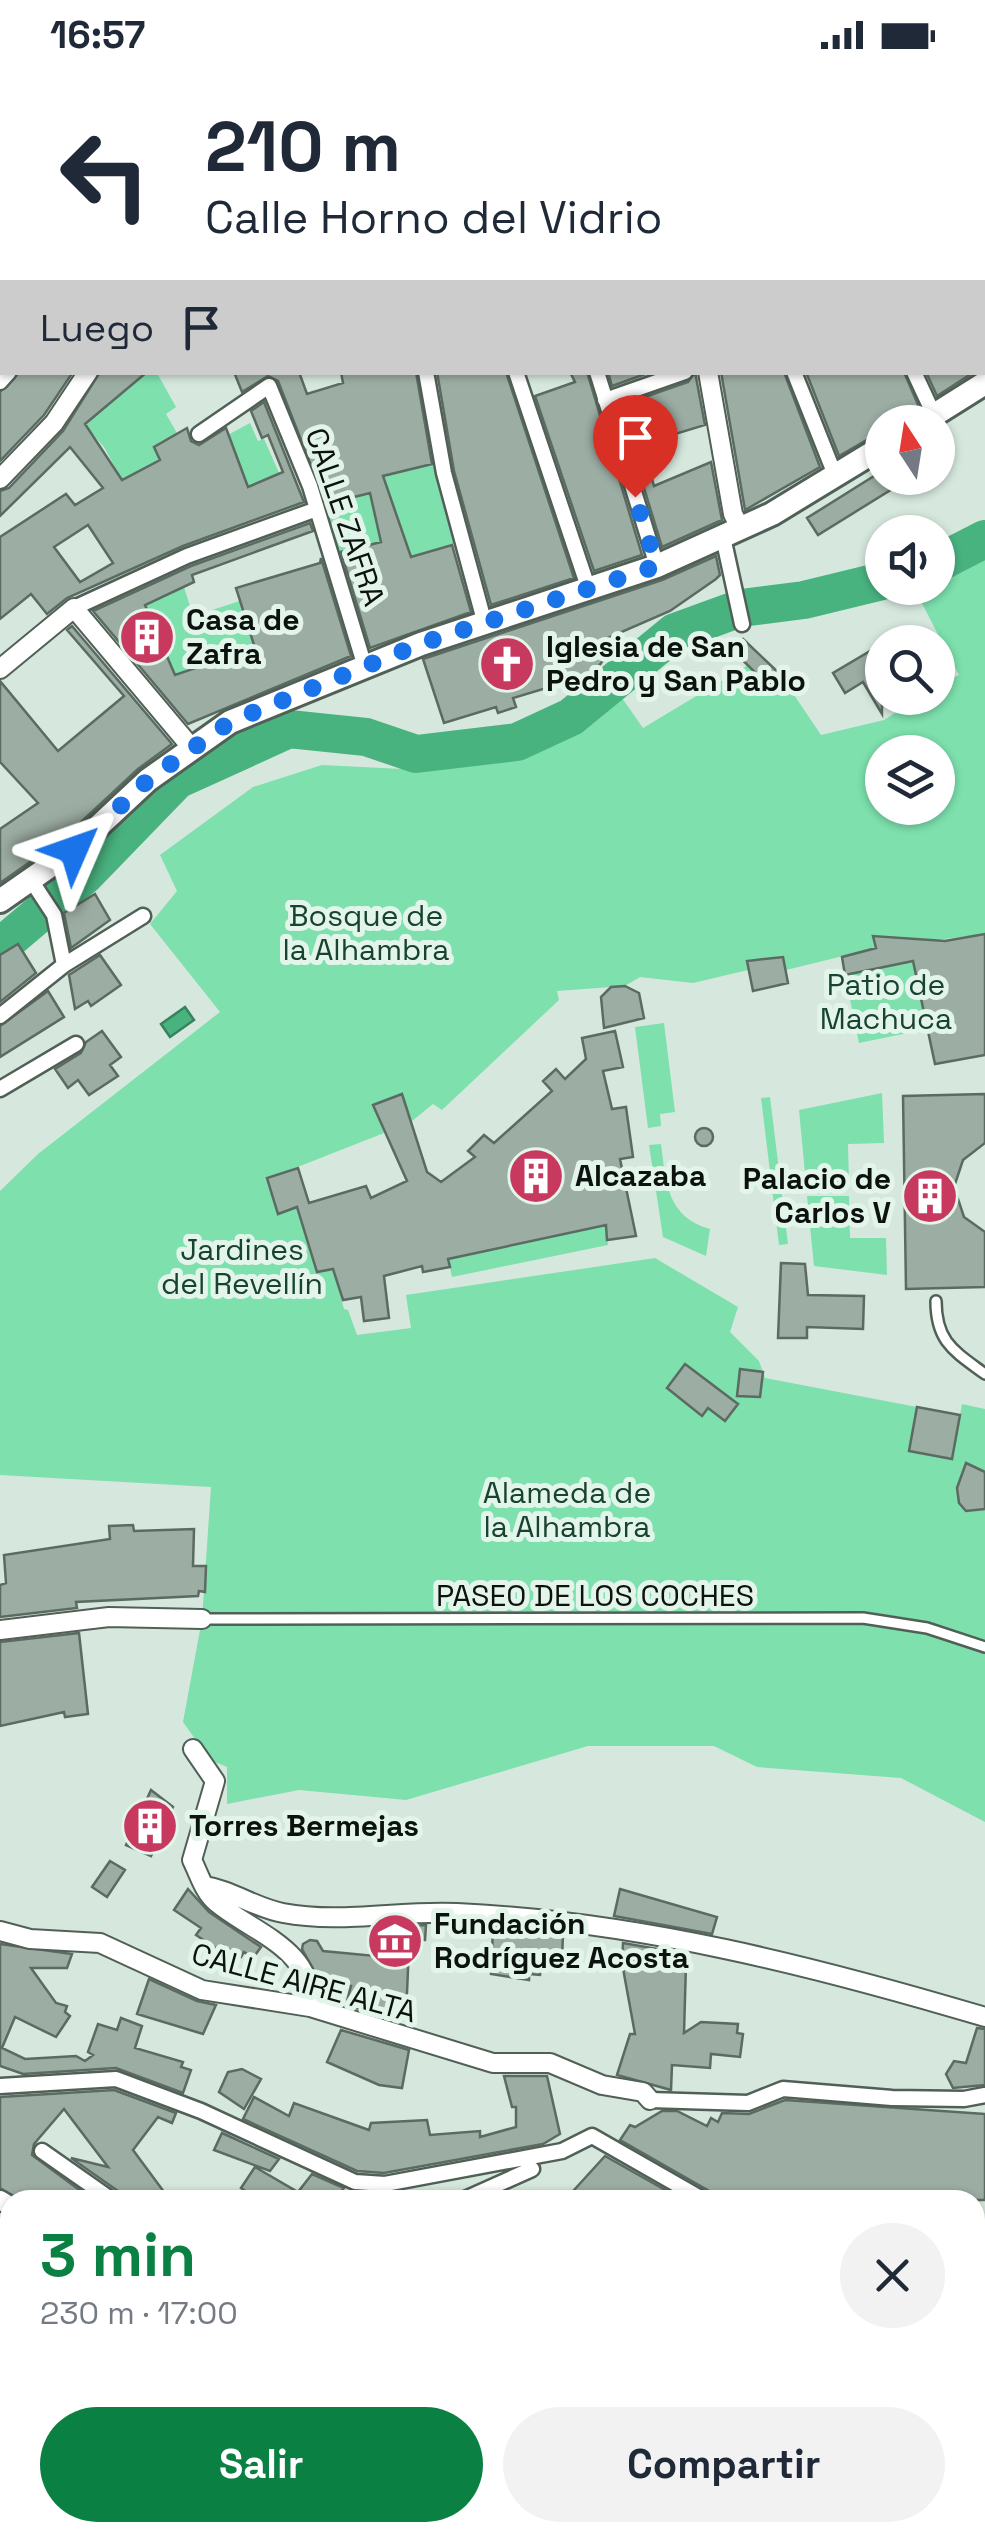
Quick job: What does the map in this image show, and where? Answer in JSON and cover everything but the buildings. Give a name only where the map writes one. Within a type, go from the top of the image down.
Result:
[{"type":"street","points":[[0,479],[54,423],[86,375]]},
{"type":"street","points":[[427,375],[444,473],[485,624]]},
{"type":"street","points":[[517,375],[589,590]]},
{"type":"street","points":[[598,375],[657,566]]},
{"type":"street","points":[[605,400],[677,375]]},
{"type":"street","points":[[709,375],[733,514],[732,572],[742,624]]},
{"type":"street","points":[[795,375],[836,476]]},
{"type":"street","points":[[915,375],[924,405]]},
{"type":"street","points":[[950,405],[985,383]]},
{"type":"street","name":"CALLE ZAFRA","points":[[199,434],[269,386],[317,509],[365,667]]},
{"type":"street","points":[[0,901],[35,886],[190,747],[230,722],[365,667],[657,566],[732,533],[865,458]]},
{"type":"street","points":[[0,669],[74,608],[187,556],[317,509]]},
{"type":"street","points":[[74,608],[190,747]]},
{"type":"street","points":[[35,886],[54,915],[64,965]]},
{"type":"street","points":[[0,1016],[31,996],[64,965],[142,916]]},
{"type":"street","points":[[0,1089],[76,1044]]},
{"type":"street","points":[[0,1630],[109,1617],[202,1619]]},
{"type":"street","points":[[193,1749],[215,1781],[192,1860],[212,1899],[293,1954],[312,1993],[310,2007]]},
{"type":"street","points":[[204,1886],[282,1913],[311,1916],[456,1912],[614,1930],[818,1967],[985,2018]]},
{"type":"street","name":"CALLE AIRE ALTA","points":[[0,1931],[30,1939],[100,1943],[202,1990],[310,2007],[493,2063],[550,2062],[602,2085],[643,2092],[650,2100]]},
{"type":"street","points":[[0,2086],[116,2079],[201,2112],[355,2182],[384,2184],[531,2163]]},
{"type":"street","points":[[650,2100],[748,2104],[783,2088],[892,2098],[985,2095]]},
{"type":"street","points":[[481,2190],[592,2136],[686,2190]]},
{"type":"street","points":[[42,2150],[98,2190]]},
{"type":"lane","points":[[936,1301],[936,1326],[951,1349],[985,1374]]},
{"type":"lane","name":"PASEO DE LOS COCHES","points":[[202,1619],[863,1618],[927,1628],[985,1648]]},
{"type":"green space","points":[[145,375],[158,375],[176,407],[166,414],[177,433],[154,447],[160,460],[122,480],[104,447],[83,423],[99,400],[106,407]]},
{"type":"green space","points":[[250,423],[258,441],[264,439],[280,475],[254,514],[224,437]]},
{"type":"green space","points":[[439,463],[458,543],[411,557],[383,475]]},
{"type":"green space","points":[[370,493],[381,542],[335,554],[317,506]]},
{"type":"green space","points":[[985,556],[985,934],[889,946],[886,936],[874,938],[876,948],[786,970],[783,957],[747,961],[748,970],[693,983],[640,977],[625,986],[557,991],[559,1000],[442,1110],[433,1104],[412,1121],[402,1094],[374,1104],[384,1133],[267,1179],[278,1213],[297,1207],[317,1271],[333,1269],[344,1309],[348,1310],[357,1335],[411,1328],[406,1295],[655,1258],[738,1307],[730,1332],[759,1361],[765,1378],[917,1407],[909,1451],[952,1458],[962,1404],[985,1409],[985,1822],[901,1778],[757,1767],[714,1746],[588,1746],[406,1800],[299,1790],[227,1804],[227,1767],[210,1760],[183,1722],[202,1619],[211,1487],[0,1475],[0,1191],[38,1154],[220,1012],[150,924],[177,891],[160,855],[253,787],[322,765],[422,770],[523,757],[622,698],[643,728],[748,665],[780,674],[821,735],[892,715],[955,715],[955,677],[959,675],[955,667],[955,625],[933,625],[923,605],[955,605],[955,569]]},
{"type":"green space","points":[[184,587],[193,616],[240,601],[255,648],[156,680],[165,653],[145,605]]},
{"type":"green space","name":"Patio de Machuca","points":[[913,961],[927,1029],[859,1043],[845,975]]},
{"type":"green space","points":[[664,1023],[675,1112],[660,1114],[661,1126],[648,1128],[635,1027]]},
{"type":"green space","points":[[882,1093],[884,1143],[848,1144],[849,1183],[806,1184],[799,1110]]},
{"type":"green space","points":[[770,1097],[788,1244],[779,1245],[761,1098]]},
{"type":"green space","points":[[661,1144],[671,1197],[685,1216],[710,1229],[706,1256],[663,1237],[649,1145]]},
{"type":"green space","points":[[807,1196],[849,1196],[850,1238],[886,1238],[887,1275],[814,1266]]},
{"type":"green space","points":[[606,1225],[608,1245],[452,1277],[448,1259]]},
{"type":"shaded area","points":[[185,1007],[194,1020],[170,1037],[161,1024]]},
{"type":"waterway","points":[[955,554],[985,539]]},
{"type":"waterway","points":[[0,947],[85,875],[177,780],[289,729],[366,737],[416,754],[517,742],[571,717],[675,632],[741,608],[804,600],[865,585]]},
{"type":"place","name":"Casa de Zafra","points":[[147,637]]},
{"type":"place","name":"Iglesia de San Pedro y San Pablo","points":[[507,664]]},
{"type":"place","name":"Alcazaba","points":[[536,1176]]},
{"type":"place","name":"Palacio de Carlos V","points":[[930,1196]]},
{"type":"place","name":"Torres Bermejas","points":[[150,1826]]},
{"type":"place","name":"Fundación Rodríguez Acosta","points":[[395,1941]]},
{"type":"route","points":[[74,850],[148,780],[230,722],[309,693],[420,644],[657,566],[635,497]]},
{"type":"park label","name":"Bosque de la Alhambra","points":[[366,933]]},
{"type":"park label","name":"Jardines del Revellín","points":[[242,1267]]},
{"type":"park label","name":"Alameda de la Alhambra","points":[[567,1510]]}]
